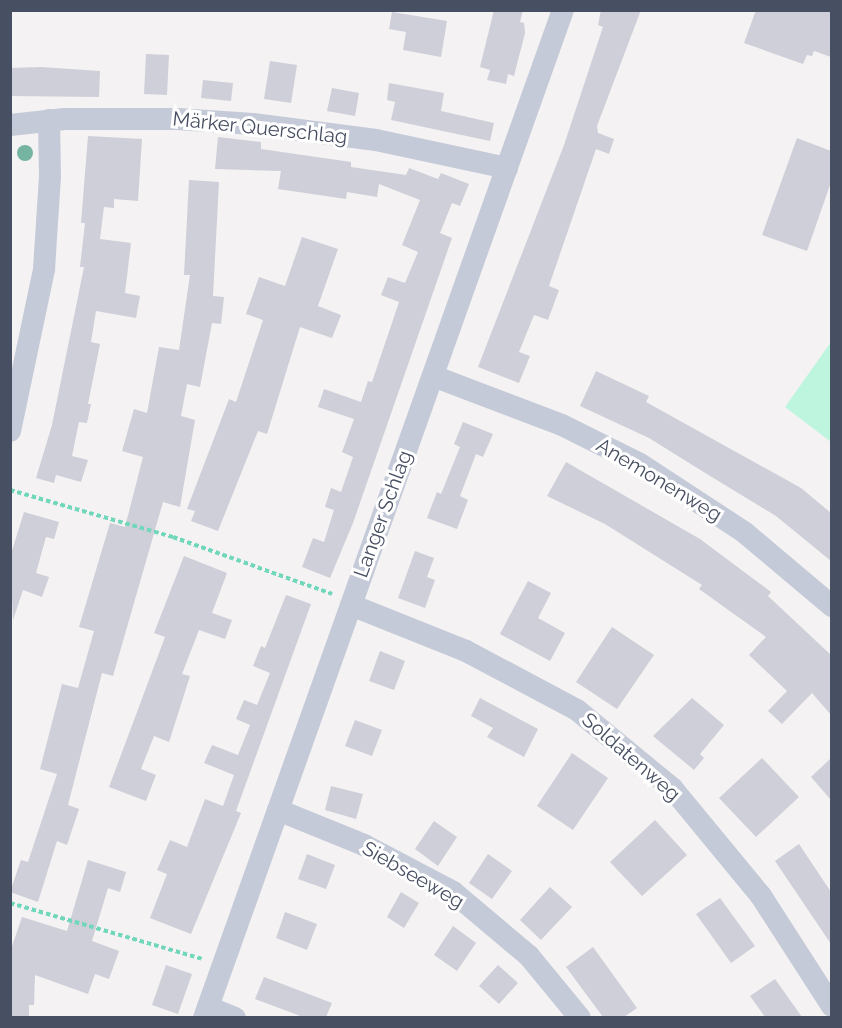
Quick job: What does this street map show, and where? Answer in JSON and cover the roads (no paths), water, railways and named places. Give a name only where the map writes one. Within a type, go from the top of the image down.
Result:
[{"type":"street","name":"Langer Schlag","points":[[206,1012],[563,10]]},
{"type":"street","name":"Märker Querschlag","points":[[10,125],[49,120],[178,119],[253,124],[376,140],[507,168]]},
{"type":"street","points":[[10,431],[44,269],[50,176],[49,120]]},
{"type":"street","name":"Anemonenweg","points":[[433,376],[562,425],[640,464],[744,532],[831,606]]},
{"type":"street","name":"Soldatenweg","points":[[351,605],[466,651],[577,710],[672,789],[761,896],[831,1006]]},
{"type":"street","name":"Siebseeweg","points":[[278,810],[364,845],[453,892],[529,956],[580,1017]]},
{"type":"street","points":[[206,1012],[235,1017]]}]
